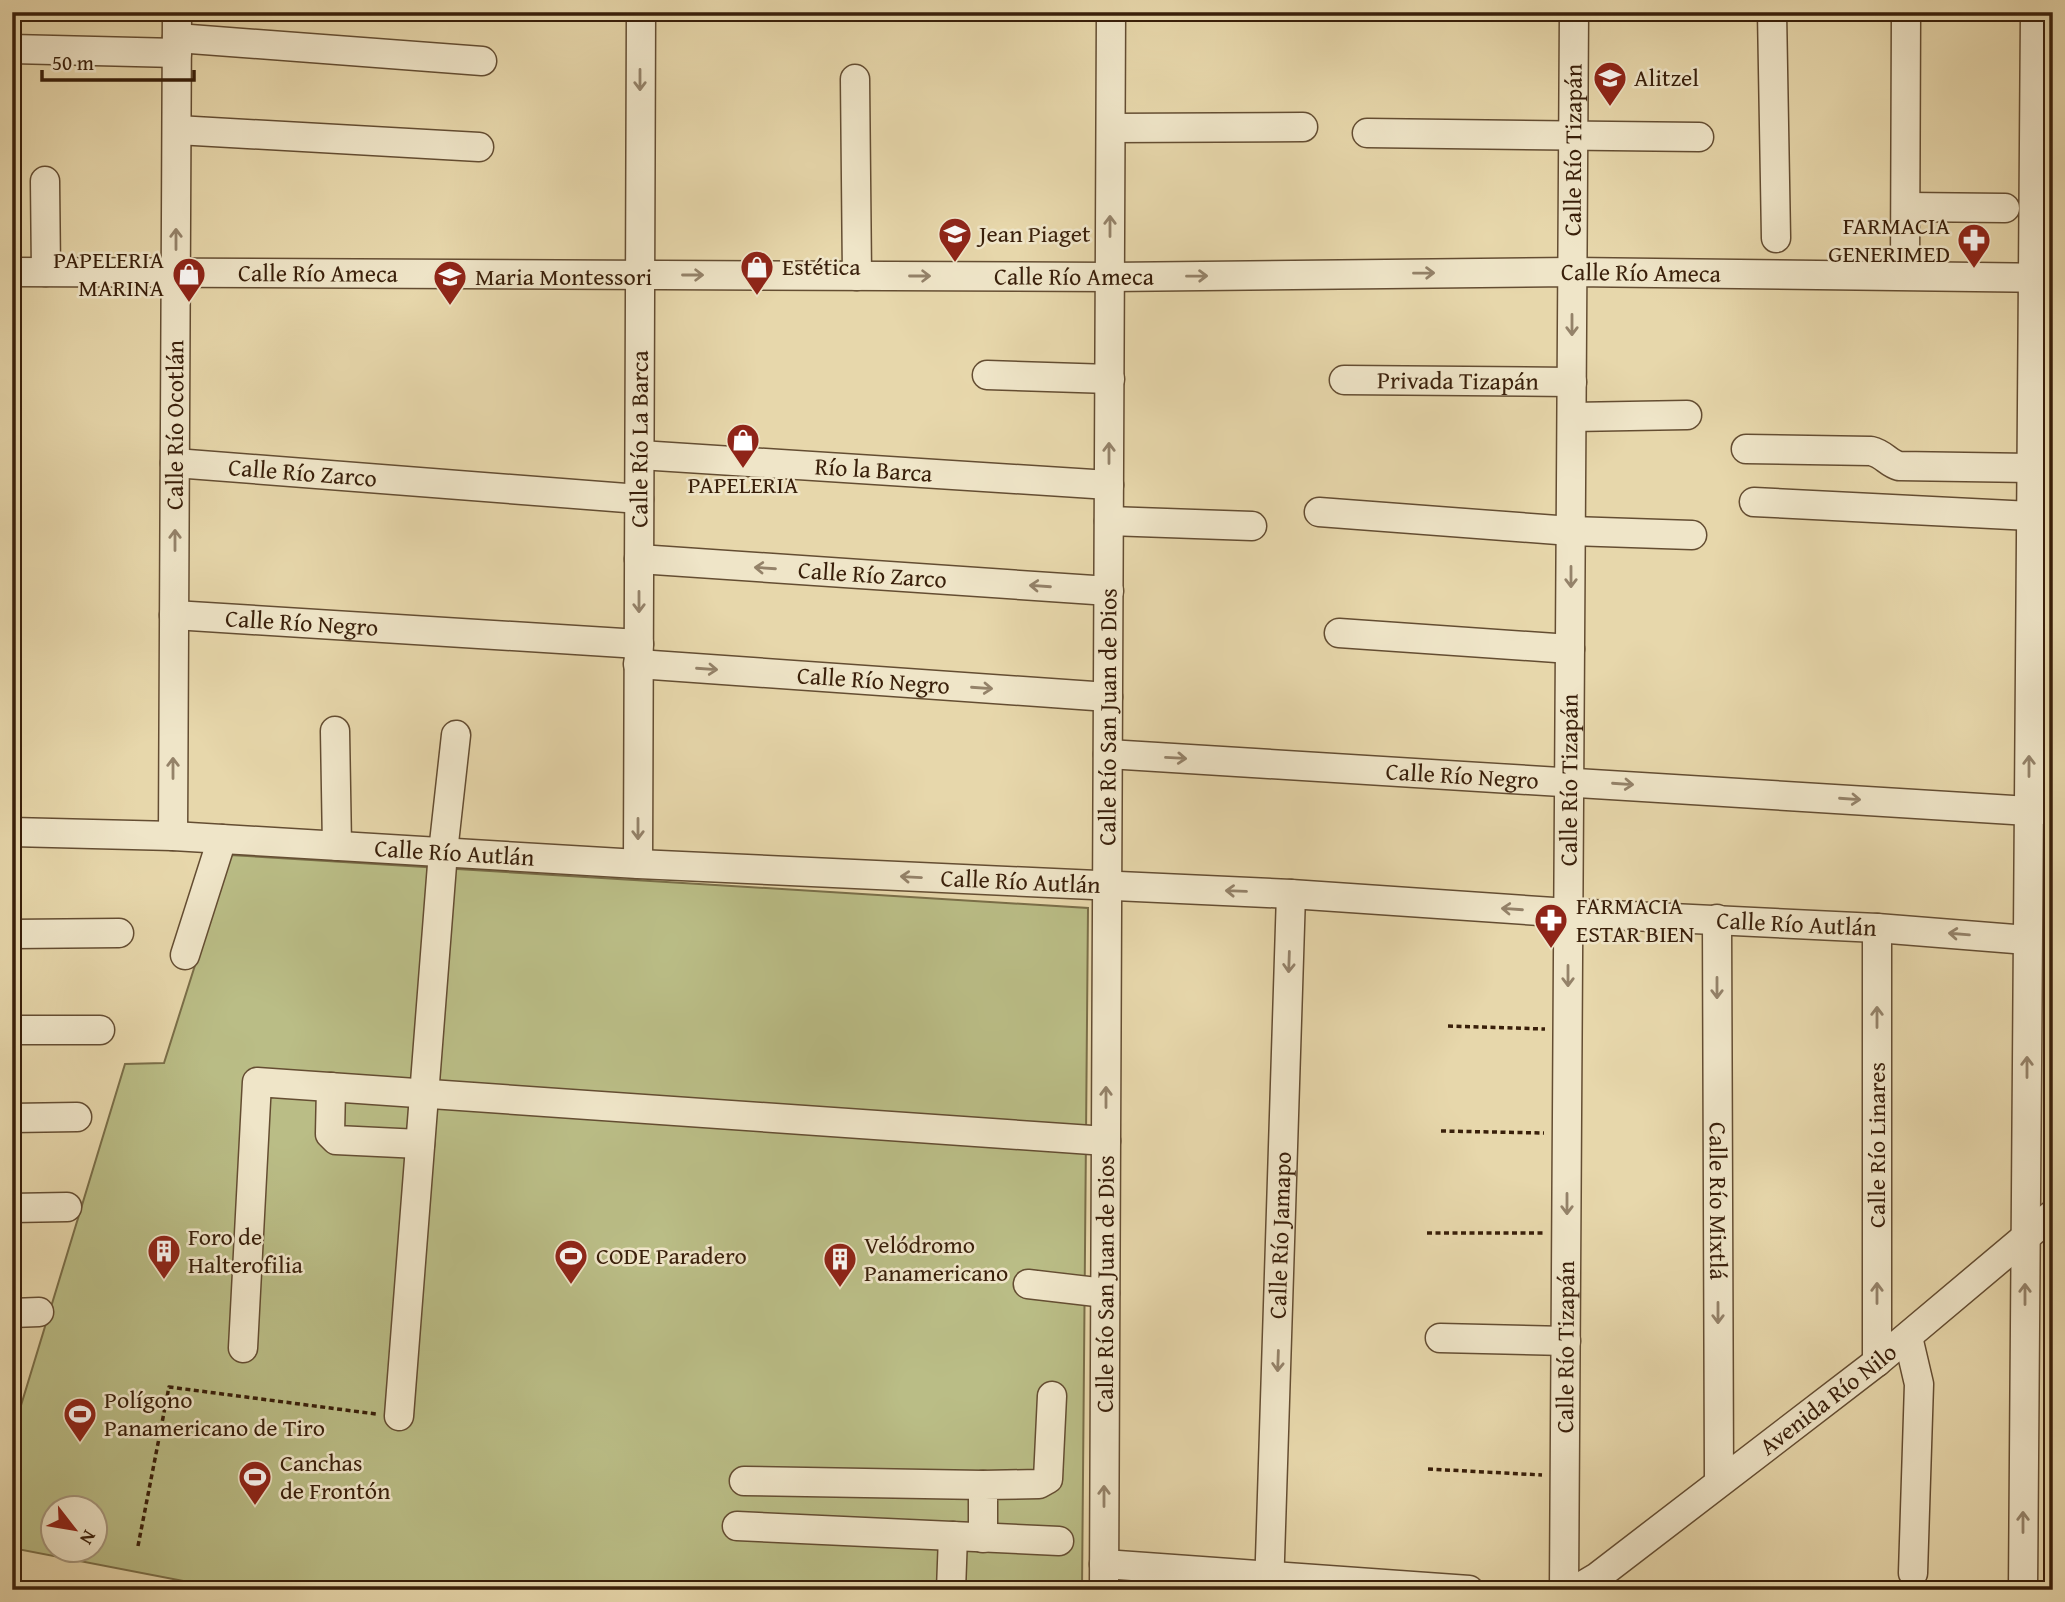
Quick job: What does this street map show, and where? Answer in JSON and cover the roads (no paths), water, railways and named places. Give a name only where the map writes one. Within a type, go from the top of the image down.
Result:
[{"type":"street","name":"Calle Río La Barca","points":[[638,864],[641,12]]},
{"type":"street","name":"Calle Río San Juan de Dios","points":[[1104,1577],[1111,12]]},
{"type":"street","name":"Calle Río Tizapán","points":[[1564,1590],[1574,12]]},
{"type":"street","points":[[1772,12],[1776,238]]},
{"type":"street","points":[[1905,275],[1906,12]]},
{"type":"street","points":[[2022,1590],[2028,940],[2041,810],[2031,516],[2031,468],[2043,278],[2043,62],[2035,12]]},
{"type":"street","points":[[12,49],[177,34],[482,61]]},
{"type":"street","name":"Calle Río Ocotlán","points":[[173,836],[177,34]]},
{"type":"street","points":[[855,79],[857,276]]},
{"type":"street","points":[[1111,128],[1303,127]]},
{"type":"street","points":[[177,130],[478,147]]},
{"type":"street","points":[[1367,133],[1699,136]]},
{"type":"street","points":[[45,181],[46,272]]},
{"type":"street","points":[[1907,207],[2005,208]]},
{"type":"street","name":"Calle Río Ameca","points":[[12,272],[1110,277],[1573,272],[2043,278]]},
{"type":"street","points":[[987,375],[1110,379]]},
{"type":"street","name":"Privada Tizapán","points":[[1344,380],[1572,382]]},
{"type":"street","points":[[1572,417],[1688,415]]},
{"type":"street","points":[[1746,449],[1871,452],[1883,454],[1889,462],[1899,466],[2031,468]]},
{"type":"street","name":"Río la Barca","points":[[639,455],[1109,485]]},
{"type":"street","name":"Calle Río Zarco","points":[[175,464],[639,499]]},
{"type":"street","points":[[1754,502],[2031,516]]},
{"type":"street","points":[[1319,512],[1571,531],[1692,535]]},
{"type":"street","points":[[1109,521],[1252,526]]},
{"type":"street","name":"Calle Río Zarco","points":[[639,559],[1108,591]]},
{"type":"street","name":"Calle Río Negro","points":[[174,614],[1108,697]]},
{"type":"street","points":[[1339,633],[1570,649]]},
{"type":"street","points":[[335,730],[337,846]]},
{"type":"street","points":[[399,1416],[443,852],[456,735]]},
{"type":"street","name":"Calle Río Negro","points":[[1108,754],[2041,810]]},
{"type":"street","name":"Calle Río Autlán","points":[[12,832],[173,836],[638,864],[1291,894],[1569,913],[1877,928],[2028,940]]},
{"type":"street","points":[[185,956],[222,839]]},
{"type":"street","name":"Calle Río Jamapo","points":[[1270,1584],[1291,894]]},
{"type":"street","name":"Calle Río Mixtlá","points":[[1717,919],[1719,1482]]},
{"type":"street","name":"Calle Río Linares","points":[[1877,928],[1877,1362]]},
{"type":"street","points":[[12,934],[119,933]]},
{"type":"street","points":[[12,1030],[100,1030]]},
{"type":"street","points":[[243,1348],[257,1082],[1106,1141]]},
{"type":"street","points":[[331,1087],[330,1134],[336,1140],[420,1144]]},
{"type":"street","points":[[12,1118],[77,1117]]},
{"type":"street","points":[[12,1208],[67,1207]]},
{"type":"street","name":"Avenida Río Nilo","points":[[1587,1586],[1877,1362],[2053,1214]]},
{"type":"street","points":[[1028,1284],[1105,1293]]},
{"type":"street","points":[[1908,1336],[1919,1384],[1913,1573]]},
{"type":"street","points":[[1440,1338],[1566,1340]]},
{"type":"street","points":[[744,1482],[1039,1484],[1046,1482],[1049,1476],[1052,1396]]},
{"type":"street","points":[[983,1485],[983,1538]]},
{"type":"street","points":[[737,1526],[1059,1541]]},
{"type":"street","points":[[953,1536],[959,1589]]},
{"type":"street","points":[[1104,1577],[1469,1590]]},
{"type":"place","name":"Alitzel","points":[[1610,108]]},
{"type":"place","name":"Jean Piaget","points":[[955,264]]},
{"type":"place","name":"FARMACIA GENERIMED","points":[[1974,270]]},
{"type":"place","name":"Estética","points":[[757,297]]},
{"type":"place","name":"PAPELERIA MARINA","points":[[189,304]]},
{"type":"place","name":"Maria Montessori","points":[[450,307]]},
{"type":"place","name":"PAPELERIA","points":[[743,470]]},
{"type":"place","name":"FARMACIA ESTAR BIEN","points":[[1551,950]]},
{"type":"place","name":"Foro de Halterofilia","points":[[164,1281]]},
{"type":"place","name":"CODE Paradero","points":[[571,1286]]},
{"type":"place","name":"Velódromo Panamericano","points":[[840,1289]]},
{"type":"place","name":"Polígono Panamericano de Tiro","points":[[80,1444]]},
{"type":"place","name":"Canchas de Frontón","points":[[255,1507]]}]
